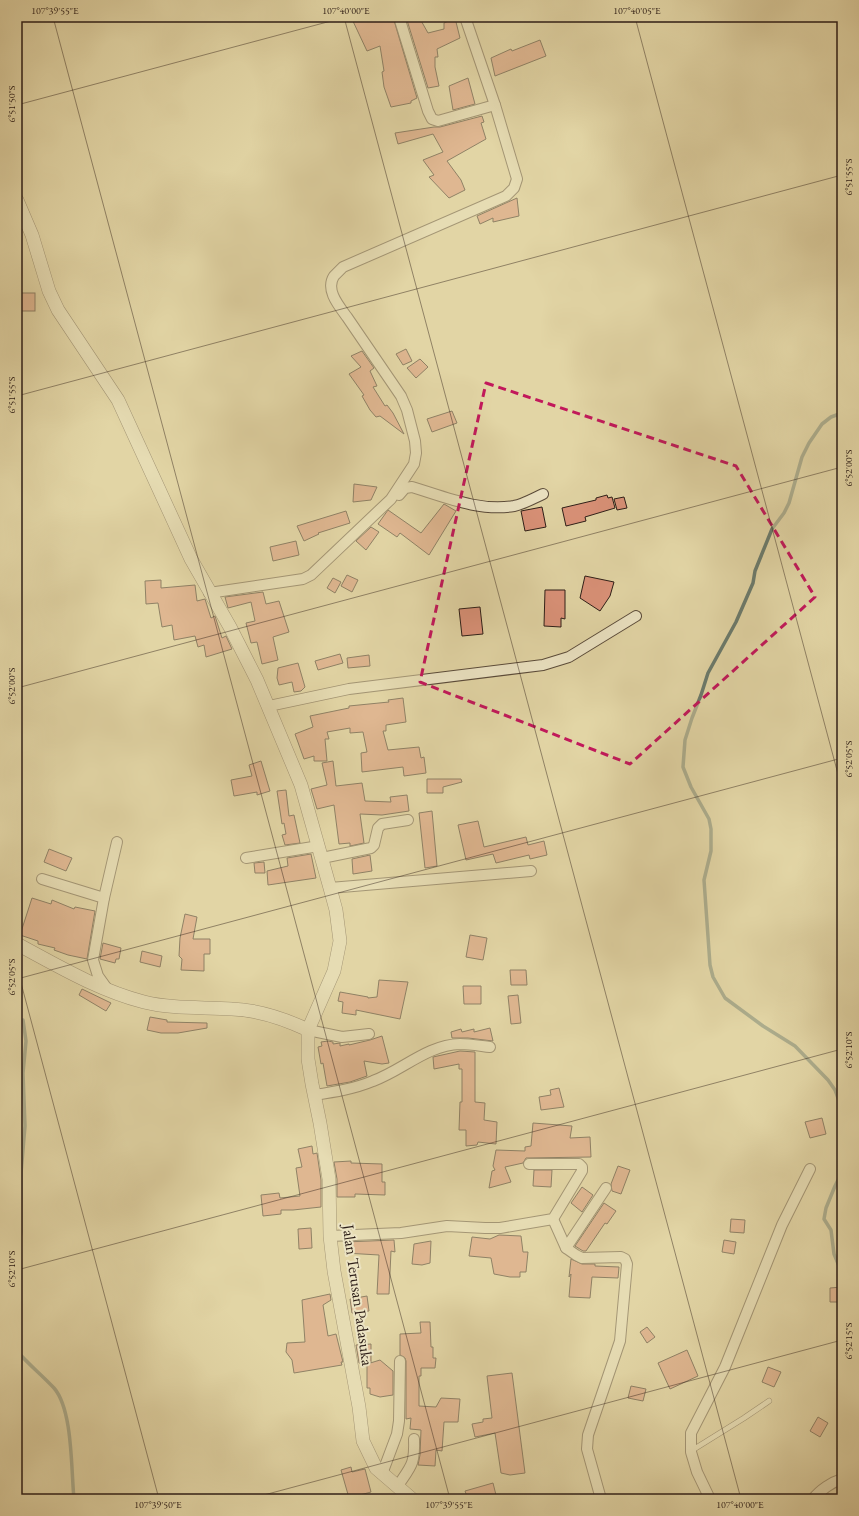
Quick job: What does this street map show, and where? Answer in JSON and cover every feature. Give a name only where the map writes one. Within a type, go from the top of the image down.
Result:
[{"type":"street","points":[[399,17],[428,111],[432,119],[438,121],[495,104]]},
{"type":"street","points":[[210,593],[303,578],[311,575],[391,499],[414,464],[416,453],[407,410],[401,396],[338,304],[331,289],[334,277],[343,267],[506,196],[514,188],[517,179],[495,104],[465,17]]},
{"type":"street","points":[[17,200],[32,235],[43,275],[55,303],[118,400],[178,532],[244,653],[269,706],[301,785],[330,888],[339,930],[340,948],[334,971],[308,1030]]},
{"type":"street","points":[[391,499],[394,500],[405,488],[412,486],[477,506],[493,508],[515,506],[543,494]]},
{"type":"street","points":[[269,706],[350,688],[543,665],[569,657],[636,616]]},
{"type":"street","points":[[246,858],[371,848],[374,844],[378,828],[382,824],[408,820]]},
{"type":"street","points":[[109,991],[98,976],[93,960],[104,898],[117,842]]},
{"type":"street","points":[[330,888],[530,871]]},
{"type":"street","points":[[42,880],[104,898]]},
{"type":"street","points":[[17,944],[94,985],[145,1002],[201,1008],[234,1009],[252,1012],[282,1019],[308,1030],[342,1037],[369,1034]]},
{"type":"street","name":"Jalan Terusan Padasuka","points":[[308,1030],[308,1059],[329,1179],[330,1236],[334,1271],[359,1407],[363,1441],[373,1462],[382,1474],[412,1499]]},
{"type":"street","points":[[314,1095],[339,1091],[375,1081],[419,1056],[447,1046],[460,1044],[490,1047]]},
{"type":"street","points":[[529,1164],[579,1164],[582,1167],[582,1171],[554,1219]]},
{"type":"street","points":[[710,1499],[697,1472],[691,1452],[691,1433],[725,1367],[782,1225],[810,1169]]},
{"type":"street","points":[[566,1248],[606,1188]]},
{"type":"street","points":[[330,1236],[401,1233],[447,1226],[500,1228],[554,1219]]},
{"type":"street","points":[[554,1219],[566,1248],[576,1256],[582,1258],[621,1257],[625,1259],[627,1264],[620,1341],[588,1435],[587,1449],[600,1499]]},
{"type":"street","points":[[382,1474],[397,1434],[399,1421],[400,1361]]},
{"type":"street","points":[[397,1486],[413,1464],[415,1456],[414,1439]]},
{"type":"street","points":[[813,1499],[836,1481],[842,1479]]},
{"type":"lane","points":[[691,1452],[769,1400]]},
{"type":"highlighted area","points":[[486,383],[736,466],[815,597],[630,764],[420,682]]},
{"type":"building","points":[[351,17],[393,17],[417,98],[411,101],[411,103],[391,107],[384,87],[382,72],[384,71],[380,46],[367,51]]},
{"type":"building","points":[[406,17],[419,17],[428,33],[444,29],[444,23],[455,18],[460,38],[437,49],[438,57],[435,57],[435,67],[439,86],[428,88]]},
{"type":"building","points":[[540,40],[546,56],[495,76],[491,58],[511,49],[512,51]]},
{"type":"building","points":[[468,78],[475,104],[453,110],[449,86]]},
{"type":"building","points":[[482,116],[484,122],[481,123],[486,139],[447,161],[461,180],[465,190],[449,198],[429,177],[434,175],[423,160],[443,152],[433,134],[398,144],[395,133],[440,127]]},
{"type":"building","points":[[517,198],[519,216],[493,222],[493,218],[480,224],[477,216]]},
{"type":"building","points":[[18,293],[35,293],[35,311],[18,311]]},
{"type":"building","points":[[406,349],[412,361],[403,365],[396,354]]},
{"type":"building","points":[[362,351],[374,368],[370,371],[377,386],[373,387],[385,406],[387,405],[393,413],[404,434],[380,416],[376,417],[362,396],[364,395],[349,374],[361,367],[351,356]]},
{"type":"building","points":[[420,359],[428,367],[416,378],[407,368]]},
{"type":"building","points":[[452,411],[457,423],[432,432],[427,419]]},
{"type":"building","points":[[354,484],[377,487],[371,500],[353,502]]},
{"type":"building","points":[[607,495],[608,498],[612,497],[615,508],[585,517],[586,521],[566,526],[562,508],[596,500],[596,498]]},
{"type":"building","points":[[624,497],[627,508],[617,510],[614,499]]},
{"type":"building","points":[[444,504],[456,511],[429,555],[400,533],[397,537],[378,524],[388,510],[421,533]]},
{"type":"building","points":[[542,507],[546,527],[525,531],[521,511]]},
{"type":"building","points":[[346,511],[350,523],[318,533],[319,534],[304,541],[297,526]]},
{"type":"building","points":[[371,527],[379,532],[366,550],[356,541]]},
{"type":"building","points":[[296,541],[299,555],[273,561],[270,547]]},
{"type":"building","points":[[347,575],[358,580],[352,592],[341,586]]},
{"type":"building","points":[[585,576],[614,582],[610,596],[600,611],[580,598]]},
{"type":"building","points":[[333,578],[341,582],[335,593],[327,588]]},
{"type":"building","points":[[161,580],[161,588],[195,585],[197,601],[205,599],[211,618],[215,616],[222,638],[226,636],[232,649],[206,657],[204,645],[198,647],[195,636],[174,640],[172,625],[162,627],[158,603],[146,604],[145,581]]},
{"type":"building","points":[[545,590],[565,590],[565,619],[561,618],[561,627],[544,626]]},
{"type":"building","points":[[263,592],[266,604],[279,601],[289,632],[273,637],[278,660],[262,664],[257,642],[251,643],[246,623],[255,621],[251,602],[228,608],[225,597]]},
{"type":"building","points":[[480,607],[483,634],[462,636],[459,609]]},
{"type":"building","points":[[340,654],[343,663],[318,670],[315,661]]},
{"type":"building","points":[[369,655],[370,666],[348,668],[347,658]]},
{"type":"building","points":[[298,663],[305,687],[301,691],[294,692],[292,682],[279,685],[277,678],[278,668]]},
{"type":"building","points":[[403,698],[406,722],[386,725],[386,731],[383,731],[388,750],[419,747],[421,758],[424,757],[426,773],[404,776],[403,767],[362,772],[361,753],[367,752],[363,732],[350,733],[350,728],[327,732],[329,739],[325,739],[327,761],[314,761],[314,756],[304,759],[295,734],[313,727],[310,716],[349,708],[349,706],[389,702],[388,700]]},
{"type":"building","points":[[261,761],[270,791],[257,795],[257,792],[234,796],[231,780],[252,776],[249,765]]},
{"type":"building","points":[[333,761],[336,786],[362,783],[365,801],[391,802],[390,797],[407,795],[409,811],[382,815],[360,814],[364,843],[350,846],[350,843],[339,844],[334,805],[317,809],[311,789],[327,785],[322,763]]},
{"type":"building","points":[[427,779],[461,779],[462,782],[443,787],[443,793],[427,793]]},
{"type":"building","points":[[286,790],[289,816],[294,815],[300,843],[285,845],[282,835],[286,834],[284,823],[282,824],[277,791]]},
{"type":"building","points":[[432,811],[437,866],[425,868],[419,813]]},
{"type":"building","points":[[478,821],[484,847],[526,837],[528,845],[544,841],[547,855],[530,859],[529,855],[496,863],[493,854],[466,860],[458,825]]},
{"type":"building","points":[[49,849],[72,858],[66,871],[44,862]]},
{"type":"building","points":[[311,854],[316,878],[268,885],[267,871],[288,866],[287,858]]},
{"type":"building","points":[[370,855],[372,871],[353,874],[352,859]]},
{"type":"building","points":[[264,862],[265,873],[255,873],[254,863]]},
{"type":"building","points":[[32,898],[51,904],[52,900],[74,909],[75,907],[95,911],[87,959],[54,950],[55,948],[38,944],[38,941],[20,935]]},
{"type":"building","points":[[185,914],[197,917],[193,939],[210,939],[210,954],[204,954],[204,971],[181,970],[182,959],[179,956],[180,938]]},
{"type":"building","points":[[470,935],[487,938],[483,960],[466,957]]},
{"type":"building","points":[[103,943],[121,948],[119,959],[116,959],[115,963],[100,959]]},
{"type":"building","points":[[142,951],[162,956],[160,967],[140,962]]},
{"type":"building","points":[[510,970],[526,970],[527,985],[511,985]]},
{"type":"building","points":[[379,980],[408,982],[400,1019],[356,1010],[356,1015],[342,1013],[343,1002],[338,1001],[340,992],[368,998],[377,997]]},
{"type":"building","points":[[463,986],[481,986],[481,1004],[464,1004]]},
{"type":"building","points":[[82,989],[111,1003],[106,1011],[79,995]]},
{"type":"building","points":[[518,995],[521,1023],[511,1024],[508,996]]},
{"type":"building","points":[[150,1017],[167,1020],[167,1022],[207,1023],[207,1028],[178,1033],[161,1033],[147,1030]]},
{"type":"building","points":[[490,1028],[493,1041],[452,1038],[451,1032],[461,1029],[462,1032],[474,1029],[474,1032]]},
{"type":"building","points":[[382,1036],[389,1063],[382,1064],[364,1061],[367,1076],[350,1082],[327,1086],[323,1063],[321,1064],[318,1047],[322,1046],[321,1042],[328,1041],[333,1042],[333,1044],[340,1043],[340,1046]]},
{"type":"building","points":[[460,1051],[475,1052],[475,1102],[485,1103],[484,1120],[497,1122],[496,1144],[478,1142],[477,1145],[466,1146],[466,1130],[459,1130],[460,1102],[462,1102],[462,1069],[459,1069],[459,1064],[434,1069],[433,1057]]},
{"type":"building","points":[[559,1088],[564,1107],[541,1110],[539,1097],[551,1095],[550,1090]]},
{"type":"building","points":[[822,1118],[826,1134],[810,1138],[805,1122]]},
{"type":"building","points":[[533,1123],[572,1126],[570,1138],[590,1137],[591,1157],[526,1158],[523,1163],[505,1167],[511,1182],[489,1188],[492,1171],[495,1170],[493,1166],[496,1150],[525,1151],[525,1147],[531,1146]]},
{"type":"building","points":[[312,1146],[313,1154],[317,1153],[321,1180],[321,1207],[281,1210],[281,1214],[263,1216],[261,1195],[279,1193],[280,1198],[300,1196],[296,1168],[302,1167],[298,1149]]},
{"type":"building","points":[[351,1161],[351,1163],[382,1164],[382,1182],[385,1182],[385,1195],[355,1194],[355,1197],[337,1197],[337,1179],[334,1162]]},
{"type":"building","points":[[618,1166],[630,1170],[621,1194],[612,1191],[611,1184]]},
{"type":"building","points":[[534,1170],[552,1170],[551,1187],[533,1186]]},
{"type":"building","points":[[582,1187],[593,1195],[582,1212],[571,1203]]},
{"type":"building","points":[[604,1203],[616,1211],[607,1224],[605,1223],[586,1251],[583,1251],[575,1246]]},
{"type":"building","points":[[731,1219],[745,1220],[744,1233],[730,1232]]},
{"type":"building","points":[[311,1228],[312,1248],[299,1249],[298,1229]]},
{"type":"building","points":[[499,1235],[521,1236],[523,1252],[528,1252],[526,1272],[520,1272],[520,1277],[494,1274],[491,1258],[469,1256],[472,1237],[490,1239]]},
{"type":"building","points":[[394,1240],[395,1252],[391,1251],[389,1294],[377,1294],[379,1255],[345,1253],[345,1242]]},
{"type":"building","points":[[724,1240],[736,1242],[734,1254],[722,1252]]},
{"type":"building","points":[[431,1241],[430,1263],[422,1265],[412,1264],[414,1244]]},
{"type":"building","points":[[571,1259],[582,1264],[619,1267],[618,1278],[592,1277],[590,1298],[569,1297]]},
{"type":"building","points":[[842,1287],[842,1302],[830,1302],[830,1288]]},
{"type":"building","points":[[330,1294],[331,1300],[323,1305],[328,1336],[336,1334],[343,1362],[341,1362],[342,1365],[294,1373],[292,1360],[286,1352],[287,1343],[305,1342],[302,1300]]},
{"type":"building","points":[[367,1296],[369,1311],[352,1313],[350,1299]]},
{"type":"building","points":[[420,1322],[430,1322],[431,1347],[433,1347],[433,1358],[436,1358],[435,1368],[421,1368],[421,1376],[419,1376],[419,1406],[436,1407],[441,1398],[460,1399],[458,1422],[444,1422],[442,1451],[436,1450],[435,1466],[418,1465],[421,1430],[410,1429],[411,1418],[406,1419],[406,1361],[405,1358],[400,1355],[400,1334],[421,1333]]},
{"type":"building","points":[[647,1327],[655,1337],[647,1343],[640,1332]]},
{"type":"building","points":[[371,1344],[371,1363],[359,1363],[356,1345]]},
{"type":"building","points":[[687,1350],[698,1376],[670,1389],[658,1363]]},
{"type":"building","points":[[380,1360],[393,1371],[393,1395],[380,1397],[370,1394],[370,1388],[367,1388],[367,1364]]},
{"type":"building","points":[[768,1367],[781,1372],[774,1387],[762,1382]]},
{"type":"building","points":[[512,1373],[525,1473],[510,1475],[501,1473],[495,1433],[475,1437],[472,1424],[483,1422],[483,1419],[492,1418],[487,1376]]},
{"type":"building","points":[[631,1386],[646,1389],[643,1401],[628,1398]]},
{"type":"building","points":[[818,1417],[828,1423],[820,1437],[810,1431]]},
{"type":"building","points":[[351,1467],[352,1472],[365,1469],[371,1492],[349,1498],[341,1470]]},
{"type":"building","points":[[493,1483],[497,1499],[468,1499],[465,1491]]},
{"type":"waterway","points":[[842,413],[831,417],[822,424],[809,443],[802,457],[789,503],[784,513],[772,529],[755,571],[753,583],[736,622],[708,673],[685,740],[683,767],[691,787],[709,819],[711,829],[711,851],[704,880],[710,965],[713,977],[725,998],[763,1026],[795,1046],[828,1080],[835,1090],[842,1109]]},
{"type":"waterway","points":[[17,1255],[21,1232],[21,1173],[25,1126],[23,1073],[26,1041],[23,1020]]},
{"type":"waterway","points":[[842,1172],[826,1208],[824,1219],[831,1230],[834,1254],[842,1273]]},
{"type":"waterway","points":[[17,1351],[54,1388],[60,1398],[68,1425],[74,1499]]}]
